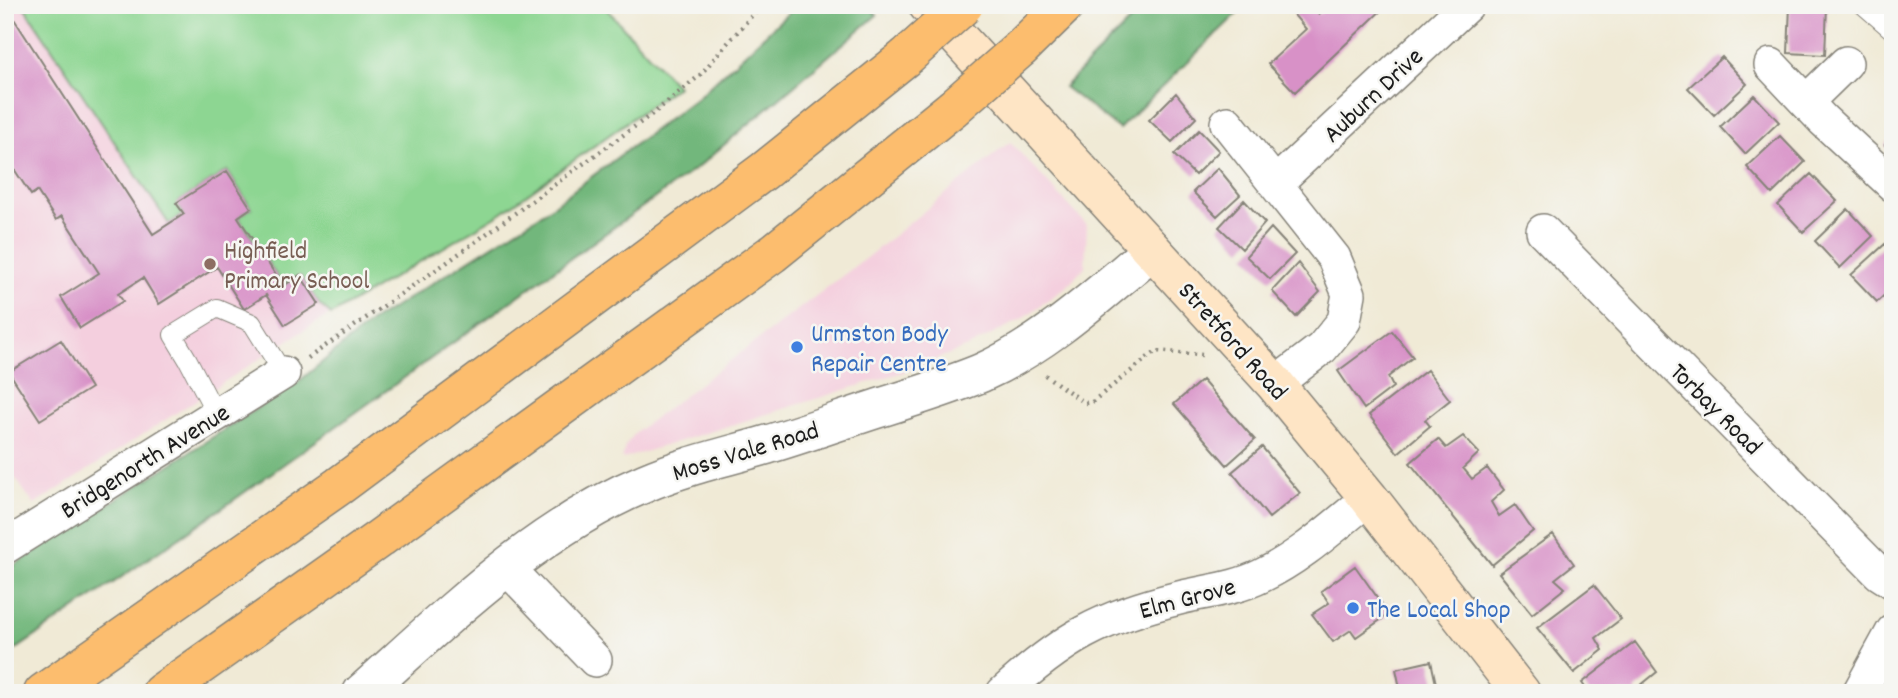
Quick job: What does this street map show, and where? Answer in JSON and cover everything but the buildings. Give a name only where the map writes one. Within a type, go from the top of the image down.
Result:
[{"type":"highway","points":[[44,692],[362,469],[764,171],[905,57],[964,5]]},
{"type":"highway","points":[[161,693],[772,254],[953,108],[1065,5]]},
{"type":"main road","name":"Stretford Road","points":[[928,5],[1275,384],[1521,693]]},
{"type":"street","name":"Auburn Drive","points":[[1276,183],[1467,5]]},
{"type":"street","points":[[1805,102],[1846,63]]},
{"type":"street","points":[[1771,65],[1805,102],[1893,186]]},
{"type":"street","points":[[1227,123],[1334,258],[1349,294],[1344,321],[1322,348],[1275,384]]},
{"type":"street","name":"Torbay Road","points":[[1543,231],[1880,573],[1893,583]]},
{"type":"street","name":"Moss Vale Road","points":[[362,693],[506,567],[568,525],[644,483],[682,468],[765,445],[924,394],[980,373],[1024,350],[1062,325],[1152,250]]},
{"type":"street","name":"Bridgenorth Avenue","points":[[5,547],[283,373]]},
{"type":"street","name":"Elm Grove","points":[[1003,693],[1059,646],[1113,617],[1178,598],[1234,587],[1261,576],[1298,554],[1368,498]]},
{"type":"street","points":[[506,567],[595,660]]},
{"type":"street","points":[[1858,693],[1893,631]]},
{"type":"lane","points":[[1863,5],[1893,32]]},
{"type":"lane","points":[[217,416],[173,335],[217,309],[252,323],[283,373]]},
{"type":"path","points":[[283,373],[446,263],[655,112],[699,76],[761,5]]},
{"type":"path","points":[[1024,350],[1041,373],[1086,403],[1092,402],[1156,351],[1203,355],[1230,333]]},
{"type":"shaded area","name":"Highfield Primary School","points":[[5,5],[603,5],[677,86],[500,213],[303,331],[34,505],[5,463]]},
{"type":"shaded area","points":[[1010,142],[1087,225],[1085,267],[1067,286],[1022,319],[970,346],[906,371],[622,459],[625,446],[636,432],[866,258]]},
{"type":"green space","points":[[23,5],[603,5],[677,86],[501,213],[331,315],[319,304],[300,276],[283,286],[238,217],[251,208],[227,171],[177,203],[184,214],[169,224]]},
{"type":"green space","points":[[797,5],[867,5],[877,15],[698,167],[231,502],[5,657],[5,571],[298,382],[371,322],[543,213],[698,97]]},
{"type":"green space","points":[[1146,5],[1246,5],[1119,129],[1064,87]]},
{"type":"place","name":"Highfield Primary School","points":[[210,264]]},
{"type":"place","name":"Urmston Body Repair Centre","points":[[797,347]]},
{"type":"place","name":"The Local Shop","points":[[1353,608]]}]
